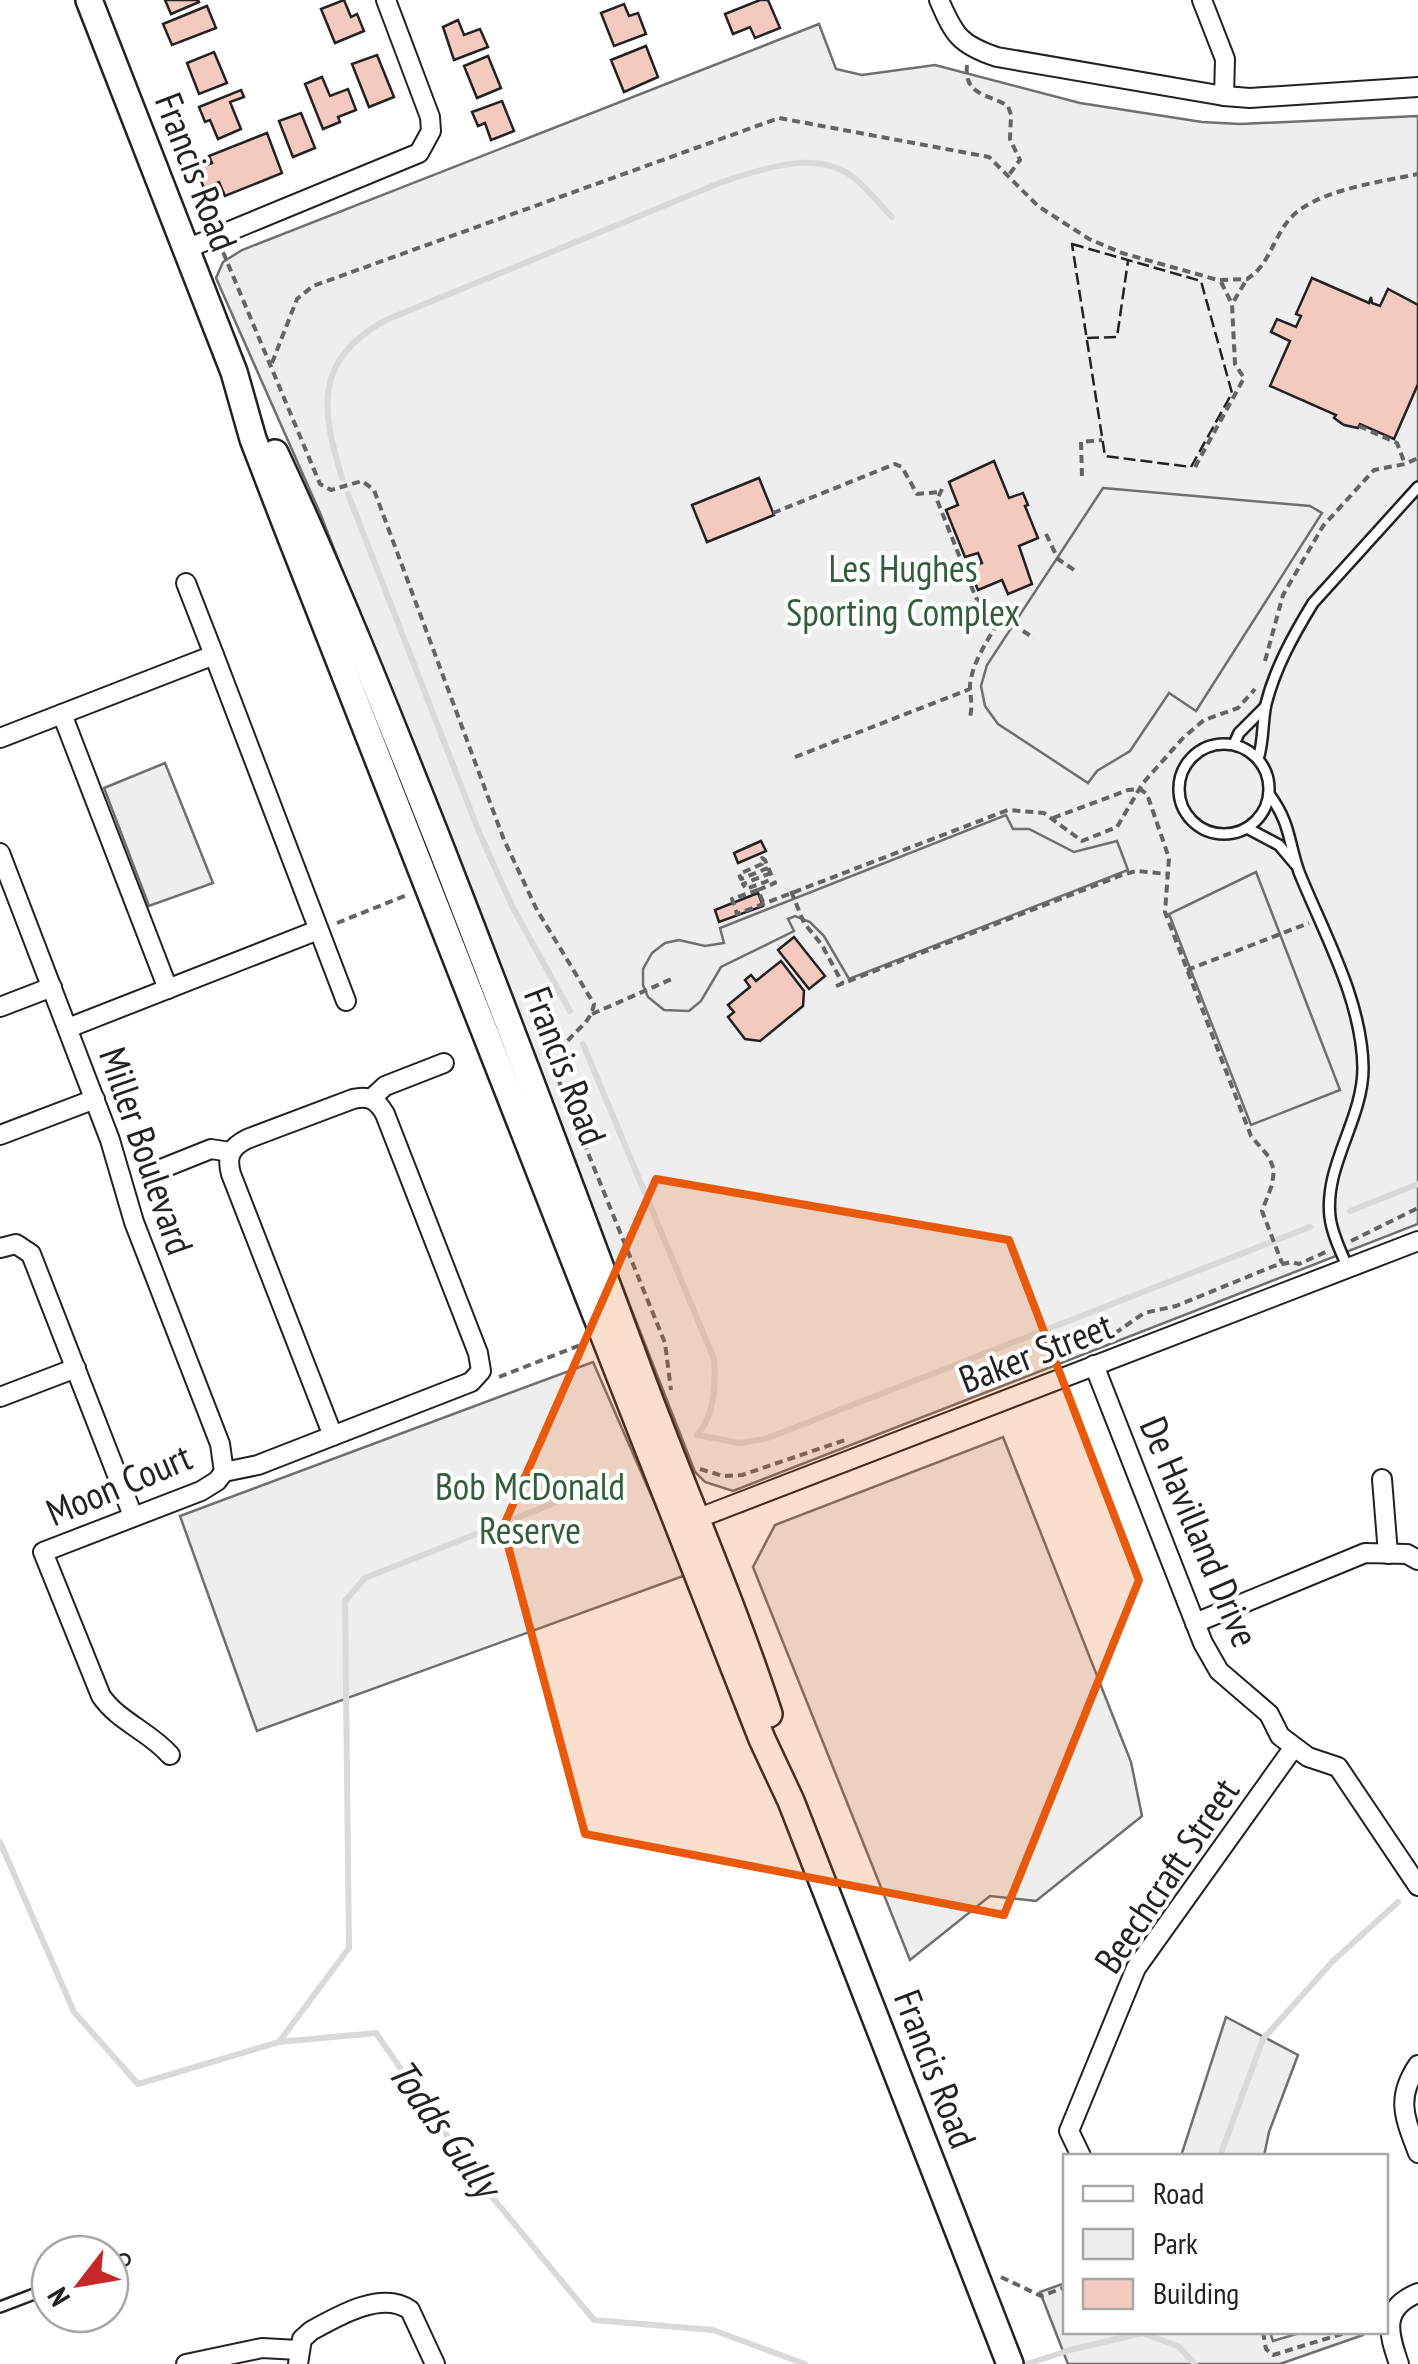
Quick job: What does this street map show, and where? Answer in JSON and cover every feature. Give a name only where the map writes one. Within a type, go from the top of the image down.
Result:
[{"type":"main road","name":"Francis Road","points":[[89,0],[234,372],[253,439],[292,513],[688,1523],[747,1647],[792,1801],[1010,2364]]},
{"type":"street","points":[[186,249],[419,153],[426,143],[430,117],[386,0]]},
{"type":"street","points":[[939,0],[956,37],[973,49],[997,57],[1250,98],[1418,87]]},
{"type":"street","points":[[1202,0],[1226,60],[1224,96]]},
{"type":"street","points":[[186,583],[346,1001]]},
{"type":"street","points":[[0,738],[214,656]]},
{"type":"street","points":[[62,714],[168,988]]},
{"type":"street","name":"Miller Boulevard","points":[[0,854],[94,1098],[134,1222],[220,1444],[224,1472]]},
{"type":"street","points":[[68,1028],[318,930]]},
{"type":"street","points":[[0,1007],[52,987]]},
{"type":"street","points":[[156,1170],[211,1150],[230,1152],[241,1142],[353,1099],[372,1098],[385,1086],[444,1063]]},
{"type":"street","points":[[0,1135],[94,1098]]},
{"type":"street","points":[[372,1098],[385,1114],[478,1353],[480,1375]]},
{"type":"street","points":[[230,1152],[231,1174],[333,1436]]},
{"type":"street","name":"Baker Street","points":[[688,1523],[1418,1240]]},
{"type":"street","points":[[0,1248],[16,1244],[29,1250],[134,1516]]},
{"type":"street","name":"De Havilland Drive","points":[[1094,1365],[1194,1623],[1220,1671],[1270,1714],[1280,1736],[1308,1757],[1338,1767],[1418,1886]]},
{"type":"street","points":[[0,1397],[76,1368]]},
{"type":"street","name":"Moon Court","points":[[170,1755],[150,1736],[117,1715],[101,1696],[43,1552],[207,1488],[224,1472],[252,1468],[472,1382],[480,1375]]},
{"type":"street","points":[[1382,1479],[1388,1554]]},
{"type":"street","points":[[1194,1623],[1365,1553],[1407,1554],[1418,1560]]},
{"type":"street","name":"Beechcraft Street","points":[[1081,2154],[1069,2131],[1136,1968],[1294,1746]]},
{"type":"street","points":[[1418,2065],[1405,2084],[1404,2113],[1418,2153]]},
{"type":"street","points":[[1399,2364],[1389,2328],[1394,2310],[1404,2299],[1418,2293]]},
{"type":"street","points":[[186,2364],[262,2348],[298,2357],[302,2339],[311,2331],[390,2300],[410,2310],[435,2364]]},
{"type":"lane","points":[[1258,759],[1265,708],[1290,642],[1313,603],[1418,486]]},
{"type":"lane","points":[[1234,744],[1239,732],[1265,708]]},
{"type":"lane","points":[[1269,794],[1258,820],[1247,828],[1224,834],[1192,822],[1180,798],[1181,774],[1195,753],[1218,744],[1234,744],[1258,759],[1265,770],[1269,794],[1290,834],[1297,866],[1354,1014],[1362,1068],[1361,1092],[1330,1194],[1332,1226],[1348,1268]]},
{"type":"lane","points":[[1247,828],[1279,844],[1297,866]]},
{"type":"lane","points":[[0,2308],[30,2296]]},
{"type":"path","points":[[967,65],[967,82],[972,90],[1001,101],[1012,115],[1010,135],[1020,160],[1008,176]]},
{"type":"path","points":[[271,364],[297,299],[313,286],[779,118],[989,157],[1038,206],[1090,240],[1218,280],[1246,279]]},
{"type":"path","points":[[1232,304],[1246,279],[1261,267],[1289,218],[1318,200],[1350,189],[1418,174]]},
{"type":"path","points":[[216,236],[320,484],[331,490],[362,481],[374,490],[504,840],[537,910],[592,1000],[592,1014]]},
{"type":"path","points":[[1194,467],[1244,378],[1235,364],[1232,304],[1218,280]]},
{"type":"path","points":[[1359,426],[1397,443],[1405,464]]},
{"type":"path","points":[[1082,476],[1081,442],[1102,440]]},
{"type":"path","points":[[1262,674],[1283,595],[1323,526],[1374,470],[1418,458]]},
{"type":"path","points":[[773,513],[896,464],[902,467],[917,494],[940,490],[937,500],[976,598],[1034,638]]},
{"type":"path","points":[[1046,534],[1055,556],[1078,572]]},
{"type":"path","points":[[970,717],[970,689],[976,666],[1001,617]]},
{"type":"path","points":[[771,873],[741,879],[739,874],[762,864],[761,856],[771,873],[774,883],[732,899],[737,914],[1008,810],[1035,810],[1082,840],[1117,827],[1140,789],[1192,730],[1204,720],[1238,708],[1257,686]]},
{"type":"path","points":[[795,758],[970,689]]},
{"type":"path","points":[[1053,818],[1128,790],[1140,789],[1147,794],[1168,848],[1165,912],[1251,1136],[1272,1164],[1272,1185],[1263,1204],[1265,1222],[1282,1263]]},
{"type":"path","points":[[771,873],[746,889],[744,884],[771,873]]},
{"type":"path","points":[[836,986],[1122,874],[1167,874]]},
{"type":"path","points":[[758,890],[764,902]]},
{"type":"path","points":[[790,891],[804,923],[822,945],[843,984]]},
{"type":"path","points":[[318,930],[398,899]]},
{"type":"path","points":[[1188,970],[1319,919]]},
{"type":"path","points":[[672,1401],[665,1343],[556,1074],[562,1045],[592,1014],[674,978]]},
{"type":"path","points":[[1095,1345],[1116,1334],[1136,1316],[1176,1306],[1282,1263],[1299,1264],[1418,1208]]},
{"type":"path","points":[[480,1375],[496,1378],[569,1349]]},
{"type":"path","points":[[696,1464],[705,1472],[724,1476],[757,1472],[850,1438]]},
{"type":"path","points":[[1000,2277],[1041,2296],[1063,2288]]},
{"type":"path","points":[[1263,2334],[1266,2350],[1274,2356],[1342,2334]]},
{"type":"highlighted area","points":[[656,1179],[1009,1240],[1139,1580],[1004,1915],[585,1834],[503,1527]]},
{"type":"green space","name":"Les Hughes Sporting Complex","points":[[819,24],[836,69],[862,75],[935,65],[1080,103],[1202,122],[1240,124],[1418,116],[1418,1224],[733,1491],[705,1482],[695,1472],[320,513],[216,278],[223,262],[242,250]]},
{"type":"green space","points":[[165,763],[213,883],[149,906],[104,788]]},
{"type":"green space","name":"Bob McDonald Reserve","points":[[593,1362],[686,1575],[257,1731],[180,1516]]},
{"type":"green space","points":[[1003,1437],[1131,1762],[1142,1816],[1036,1901],[990,1896],[910,1960],[753,1567],[775,1525]]},
{"type":"green space","points":[[1226,2017],[1298,2055],[1264,2154],[1182,2154]]},
{"type":"green space","points":[[1063,2284],[1063,2334],[1271,2334],[1273,2341],[1296,2334],[1363,2335],[1280,2364],[1068,2364],[1040,2292]]},
{"type":"shaded area","points":[[1103,488],[1310,506],[1322,513],[1196,711],[1169,693],[1130,751],[1097,771],[1088,783],[998,724],[985,706],[981,686],[987,665]]},
{"type":"shaded area","points":[[1006,815],[1013,829],[1029,829],[1074,852],[1117,841],[1128,870],[849,979],[824,936],[810,922],[795,916],[788,919],[794,931],[721,967],[701,1001],[689,1011],[664,1010],[648,997],[643,969],[652,953],[665,943],[724,943],[720,928]]},
{"type":"shaded area","points":[[1256,872],[1340,1090],[1251,1125],[1169,914]]},
{"type":"building","points":[[165,0],[198,0],[199,2],[171,14]]},
{"type":"building","points":[[344,0],[351,17],[357,14],[364,31],[335,43],[321,9]]},
{"type":"building","points":[[768,0],[780,28],[755,38],[750,27],[733,34],[725,14]]},
{"type":"building","points":[[624,4],[629,16],[638,13],[646,34],[614,46],[601,13]]},
{"type":"building","points":[[207,6],[216,28],[172,45],[163,24]]},
{"type":"building","points":[[458,20],[464,35],[480,29],[488,47],[454,60],[443,27]]},
{"type":"building","points":[[646,46],[658,77],[624,92],[611,60]]},
{"type":"building","points":[[214,52],[227,83],[199,94],[187,63]]},
{"type":"building","points":[[377,55],[394,97],[369,107],[352,64]]},
{"type":"building","points":[[488,56],[501,88],[477,98],[464,66]]},
{"type":"building","points":[[322,77],[330,96],[348,89],[356,110],[323,129],[305,84]]},
{"type":"building","points":[[241,90],[244,97],[230,102],[241,129],[218,139],[199,107]]},
{"type":"building","points":[[502,101],[514,131],[491,140],[485,123],[478,126],[472,112]]},
{"type":"building","points":[[301,113],[315,148],[293,157],[279,121]]},
{"type":"building","points":[[267,133],[282,173],[225,196],[219,182],[204,188],[196,169],[212,163],[209,156]]},
{"type":"building","points":[[1312,278],[1369,303],[1371,297],[1372,303],[1380,306],[1388,289],[1418,305],[1418,384],[1394,439],[1360,424],[1358,428],[1344,425],[1334,418],[1336,415],[1270,386],[1290,341],[1271,332],[1277,319],[1296,327],[1301,316],[1296,314]]},
{"type":"building","points":[[994,461],[1009,498],[1023,493],[1038,538],[1019,546],[1032,584],[1008,594],[1002,580],[978,590],[969,568],[982,563],[978,553],[965,557],[946,510],[958,505],[949,482]]},
{"type":"building","points":[[759,478],[774,515],[707,542],[692,505]]},
{"type":"building","points":[[761,841],[766,851],[738,863],[734,853]]},
{"type":"building","points":[[758,893],[763,906],[719,922],[715,910]]},
{"type":"building","points":[[794,937],[825,976],[809,989],[778,950]]},
{"type":"building","points":[[781,961],[804,991],[803,1006],[760,1041],[745,1039],[728,1017],[734,1012],[728,1005],[750,987],[745,980],[751,975],[756,981]]},
{"type":"waterway","points":[[342,478],[327,408],[334,369],[362,335],[386,320],[722,182],[771,167],[805,163],[838,169],[858,181],[892,217]]},
{"type":"waterway","points":[[348,494],[479,832],[513,908],[570,1011]]},
{"type":"waterway","points":[[583,1044],[714,1359],[711,1409],[697,1435],[740,1443],[765,1439],[1310,1227]]},
{"type":"waterway","points":[[1350,1211],[1418,1184]]},
{"type":"waterway","points":[[279,2042],[349,1948],[345,1601],[365,1578],[612,1480]]},
{"type":"waterway","name":"Todds Gully","points":[[0,1842],[74,2012],[138,2084],[279,2042],[376,2033],[478,2180],[594,2320],[713,2330],[805,2364]]},
{"type":"waterway","points":[[1221,2154],[1263,2039],[1333,1961],[1398,1902]]},
{"type":"waterway","name":"Todds Gully","points":[[1027,2364],[1138,2334]]},
{"type":"waterway","name":"Todds Gully","points":[[1145,2334],[1178,2346],[1195,2364]]},
{"type":"fence","points":[[1072,244],[1201,281],[1232,393],[1191,467],[1105,456],[1072,244]]},
{"type":"fence","points":[[1087,338],[1117,337],[1128,261]]}]
